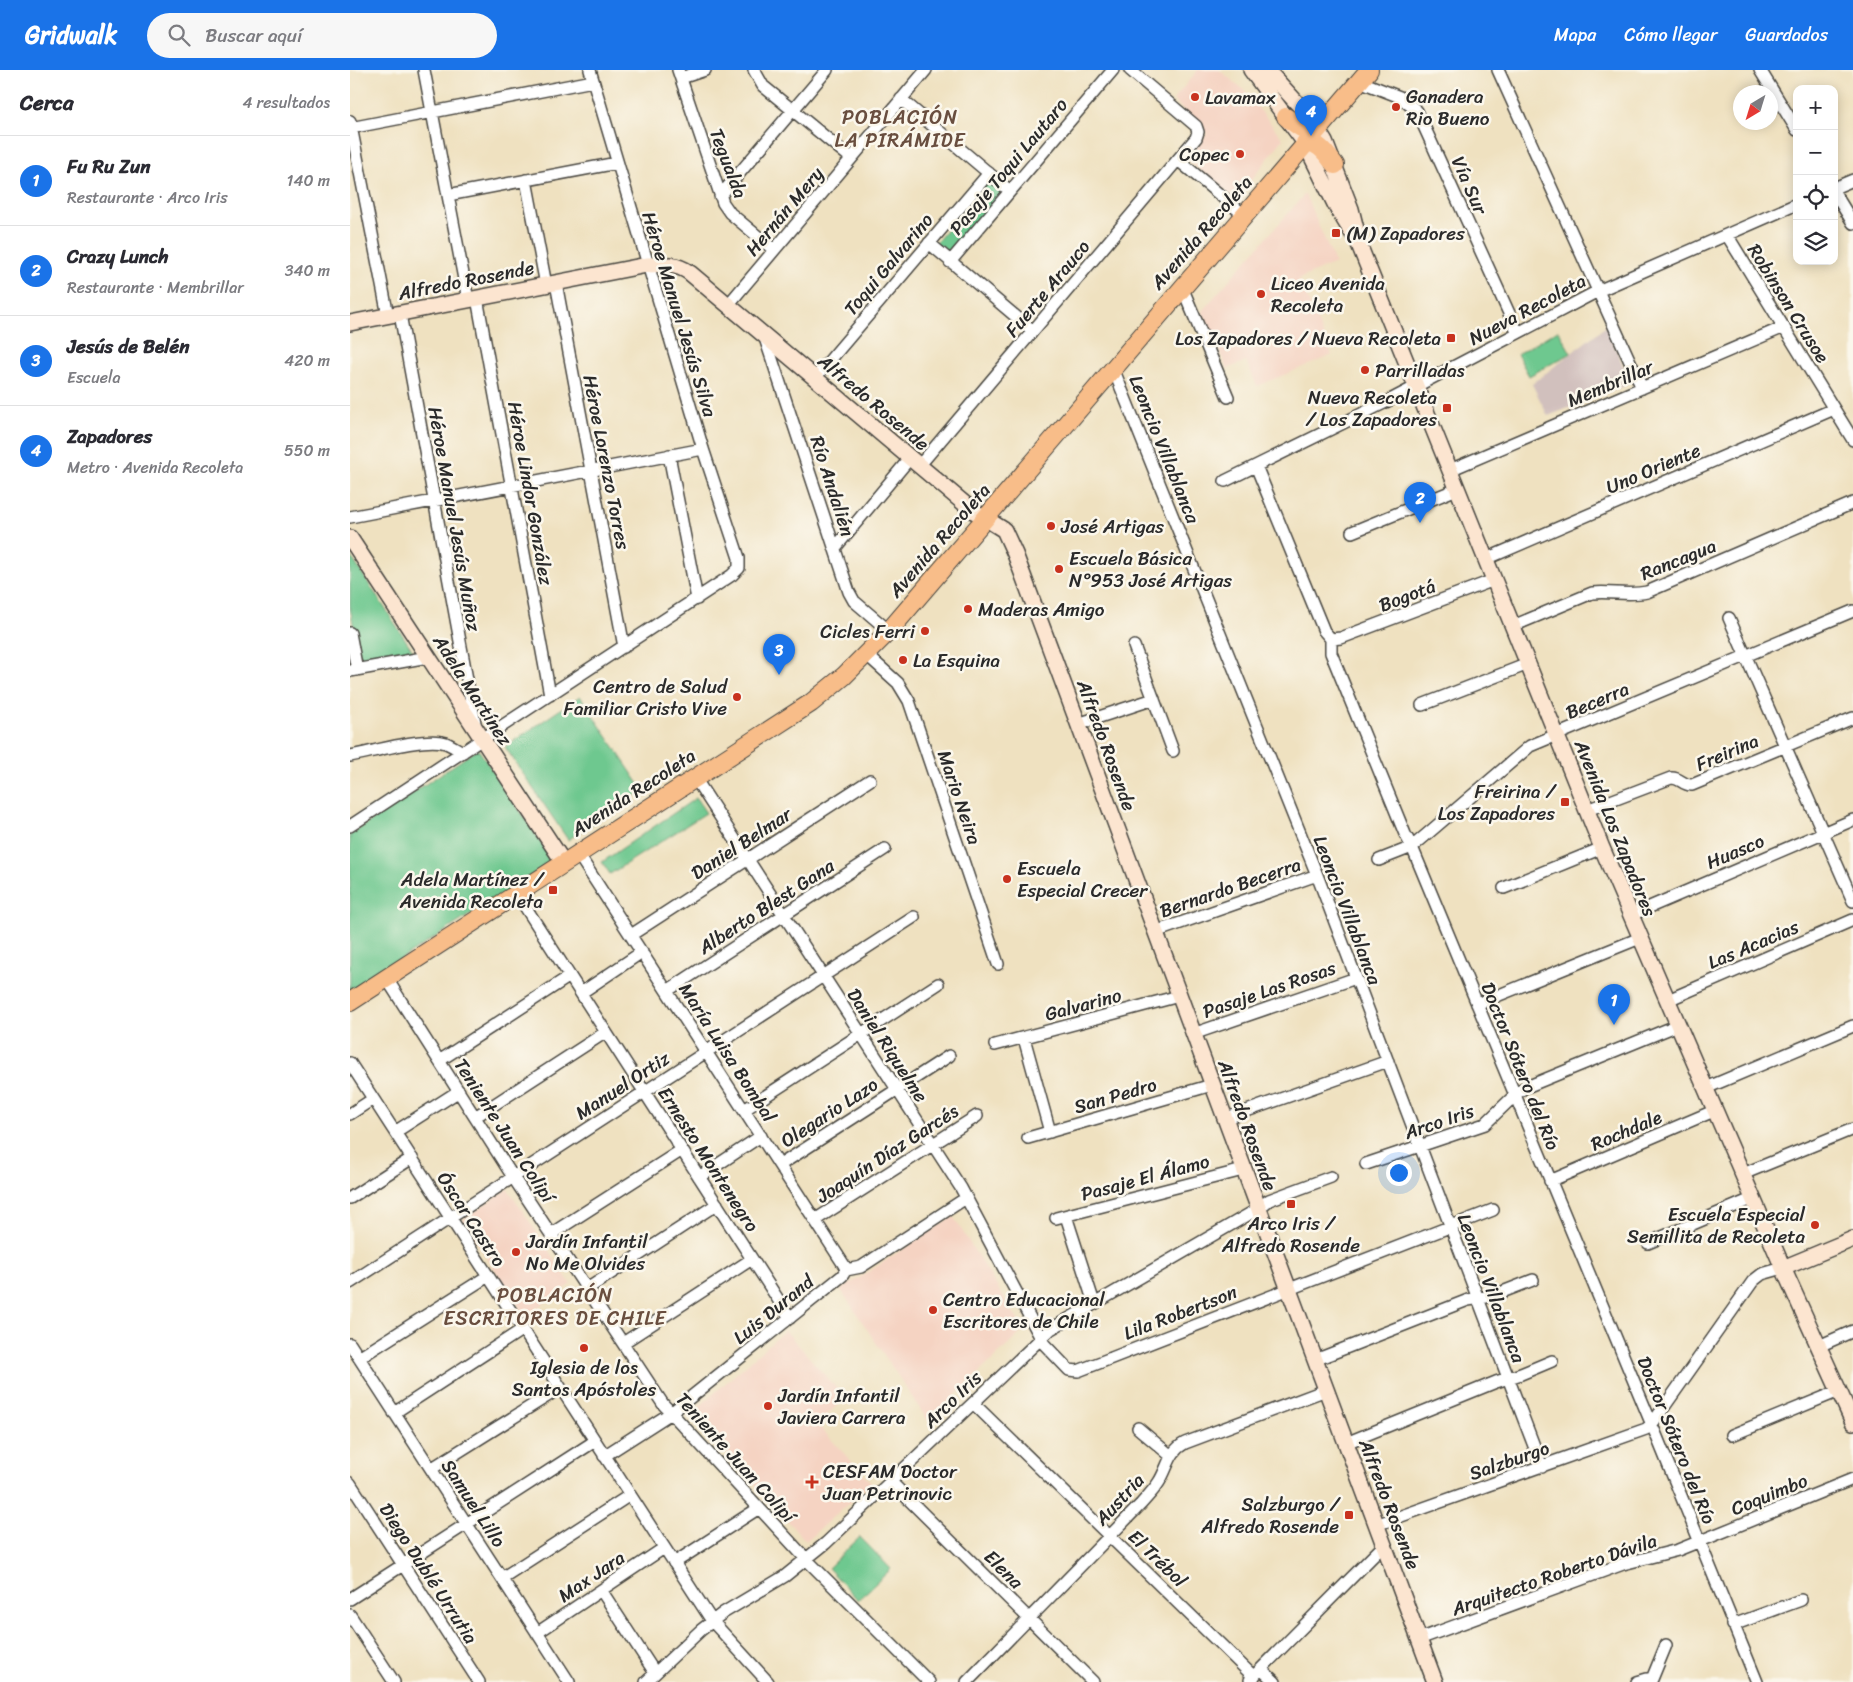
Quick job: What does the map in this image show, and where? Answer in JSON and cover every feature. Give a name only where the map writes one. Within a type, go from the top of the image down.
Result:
[{"type":"main road","name":"Avenida Recoleta","points":[[350,1002],[810,702],[844,676],[867,655],[1364,76]]},
{"type":"main road","points":[[1286,117],[1301,129],[1307,131],[1317,129]]},
{"type":"main road","points":[[1305,143],[1320,147],[1335,165]]},
{"type":"street","name":"Héroe Lindor González","points":[[424,70],[448,195],[512,485],[550,694]]},
{"type":"street","points":[[679,74],[705,70]]},
{"type":"street","points":[[754,70],[763,86],[851,158]]},
{"type":"street","points":[[720,196],[827,70]]},
{"type":"street","name":"Hernán Mery","points":[[728,306],[926,70]]},
{"type":"street","name":"Pasaje Toqui Lautaro","points":[[950,262],[1113,70]]},
{"type":"street","name":"Fuerte Arauco","points":[[835,548],[1033,332],[1196,138],[1198,132],[1193,123],[1130,70]]},
{"type":"street","name":"Avenida Los Zapadores","points":[[1251,70],[1305,143],[1338,208],[1358,242],[1630,915],[1853,1422]]},
{"type":"street","name":"Avenida Los Zapadores","points":[[1267,70],[1317,129],[1335,165],[1354,218],[1358,242]]},
{"type":"street","points":[[1498,70],[1642,388]]},
{"type":"street","points":[[1760,70],[1793,124]]},
{"type":"street","name":"Tegualda","points":[[679,74],[722,204],[774,250]]},
{"type":"street","points":[[350,126],[432,112],[591,76]]},
{"type":"street","name":"Héroe Manuel Jesús Silva","points":[[591,76],[703,449],[739,558],[739,568],[732,576],[697,599]]},
{"type":"street","name":"Vía Sur","points":[[1364,76],[1400,97],[1417,111],[1518,333]]},
{"type":"street","points":[[901,99],[1010,191]]},
{"type":"street","name":"Héroe Manuel Jesús Muñoz","points":[[350,126],[394,315],[434,500],[479,735]]},
{"type":"street","points":[[1178,160],[1244,215]]},
{"type":"street","points":[[448,195],[617,163]]},
{"type":"street","name":"Toqui Galvarino","points":[[814,378],[989,173]]},
{"type":"street","name":"Héroe Lorenzo Torres","points":[[526,180],[551,284],[624,646]]},
{"type":"street","points":[[1838,186],[1853,180]]},
{"type":"street","points":[[1838,199],[1853,223]]},
{"type":"street","name":"Nueva Recoleta","points":[[1225,481],[1416,386],[1598,291],[1793,206]]},
{"type":"street","name":"Robinson Crusoe","points":[[1727,235],[1853,440]]},
{"type":"street","points":[[928,244],[1033,332]]},
{"type":"street","name":"Alfredo Rosende","points":[[350,323],[647,265],[669,264],[684,269],[972,510],[999,525],[1009,538],[1435,1682]]},
{"type":"street","points":[[1182,287],[1228,397]]},
{"type":"street","name":"Membrillar","points":[[1450,470],[1784,327]]},
{"type":"street","name":"Río Andalién","points":[[765,338],[851,596],[889,631]]},
{"type":"street","name":"Leoncio Villablanca","points":[[1113,368],[1317,875],[1542,1467]]},
{"type":"street","name":"Uno Oriente","points":[[1486,559],[1834,409]]},
{"type":"street","points":[[350,516],[703,449]]},
{"type":"street","points":[[350,826],[463,752],[479,735],[550,694],[697,599],[669,456]]},
{"type":"street","name":"Doctor Sótero del Río","points":[[1256,466],[1324,631],[1331,638],[1331,653],[1652,1424],[1757,1682]]},
{"type":"street","points":[[1352,532],[1457,489]]},
{"type":"street","name":"Rancagua","points":[[1513,626],[1592,593],[1628,595],[1655,589],[1853,503]]},
{"type":"street","name":"Adela Martínez","points":[[350,538],[479,735],[571,858]]},
{"type":"street","name":"Bogotá","points":[[1331,638],[1341,638],[1494,580]]},
{"type":"street","name":"Becerra","points":[[1379,860],[1412,847],[1520,753],[1541,740],[1557,736],[1853,611]]},
{"type":"street","points":[[1729,618],[1853,902]]},
{"type":"street","points":[[350,633],[353,670],[428,657]]},
{"type":"street","points":[[1134,646],[1173,750]]},
{"type":"street","name":"Mario Neira","points":[[867,655],[898,683],[909,701],[998,964]]},
{"type":"street","points":[[1422,705],[1528,664]]},
{"type":"street","points":[[1078,724],[1154,699]]},
{"type":"street","name":"Freirina","points":[[1586,810],[1671,778],[1675,778],[1686,785],[1692,785],[1853,718]]},
{"type":"street","points":[[350,756],[434,741],[446,743],[463,752]]},
{"type":"street","name":"Daniel Riquelme","points":[[695,778],[966,1198],[1041,1338]]},
{"type":"street","name":"Daniel Belmar","points":[[631,936],[870,780]]},
{"type":"street","name":"Huasco","points":[[1630,915],[1853,820]]},
{"type":"street","points":[[1504,888],[1602,848]]},
{"type":"street","name":"Alberto Blest Gana","points":[[667,991],[885,849]]},
{"type":"street","name":"María Luisa Bombal","points":[[571,858],[642,952],[846,1270]]},
{"type":"street","name":"Bernardo Becerra","points":[[1155,932],[1317,875]]},
{"type":"street","name":"Ernesto Montenegro","points":[[517,894],[790,1318]]},
{"type":"street","name":"Manuel Ortiz","points":[[350,1283],[914,917]]},
{"type":"street","name":"Las Acacias","points":[[1668,1000],[1853,920]]},
{"type":"street","points":[[1477,1004],[1640,938]]},
{"type":"street","points":[[581,993],[642,952]]},
{"type":"street","points":[[439,1061],[570,976]]},
{"type":"street","name":"Pasaje Las Rosas","points":[[1193,1034],[1356,978]]},
{"type":"street","name":"Teniente Juan Colipí","points":[[387,979],[513,1177],[657,1395],[671,1413],[807,1560],[929,1682]]},
{"type":"street","points":[[744,1110],[938,984]]},
{"type":"street","name":"Galvarino","points":[[995,1045],[1179,996]]},
{"type":"street","name":"Arco Iris","points":[[1366,1164],[1485,1124],[1514,1095],[1524,1088],[1678,1024]]},
{"type":"street","points":[[1706,1088],[1853,1026]]},
{"type":"street","points":[[475,1117],[606,1032]]},
{"type":"street","points":[[1024,1038],[1050,1132]]},
{"type":"street","name":"Olegario Lazo","points":[[780,1165],[949,1056]]},
{"type":"street","points":[[1224,1119],[1388,1061]]},
{"type":"street","name":"Óscar Castro","points":[[350,1063],[712,1622],[768,1682]]},
{"type":"street","name":"San Pedro","points":[[1028,1138],[1212,1085]]},
{"type":"street","points":[[395,1132],[458,1091]]},
{"type":"street","points":[[350,1114],[373,1099]]},
{"type":"street","name":"Rochdale","points":[[1550,1181],[1716,1110]]},
{"type":"street","name":"Joaquín Díaz Garcés","points":[[815,1220],[977,1116]]},
{"type":"street","points":[[1744,1174],[1853,1129]]},
{"type":"street","name":"Olegario Lazo","points":[[699,1177],[761,1136]]},
{"type":"street","points":[[551,1234],[682,1150]]},
{"type":"street","points":[[350,1198],[412,1158]]},
{"type":"street","name":"Pasaje El Álamo","points":[[1094,1303],[1061,1217],[1243,1170]]},
{"type":"street","name":"Arco Iris","points":[[646,1682],[693,1636],[807,1560],[1041,1338],[1060,1323],[1258,1209],[1269,1200],[1331,1176]]},
{"type":"street","name":"Luis Durand","points":[[604,1456],[671,1413],[842,1276],[846,1270],[861,1267],[966,1198]]},
{"type":"street","points":[[1648,1242],[1754,1198]]},
{"type":"street","points":[[587,1289],[717,1204]]},
{"type":"street","points":[[1288,1290],[1493,1210]]},
{"type":"street","points":[[1652,1424],[1753,1281],[1762,1274],[1784,1268],[1853,1239]]},
{"type":"street","points":[[623,1343],[752,1259]]},
{"type":"street","points":[[359,1358],[488,1276]]},
{"type":"street","points":[[1314,1360],[1468,1300],[1492,1296],[1533,1280]]},
{"type":"street","name":"Lila Robertson","points":[[1041,1338],[1047,1348],[1066,1367],[1075,1371],[1288,1290]]},
{"type":"street","points":[[394,1413],[523,1329]]},
{"type":"street","points":[[1819,1346],[1853,1331]]},
{"type":"street","name":"Samuel Lillo","points":[[350,1344],[569,1682]]},
{"type":"street","points":[[1346,1444],[1552,1361]]},
{"type":"street","points":[[431,1469],[560,1388]]},
{"type":"street","name":"Austria","points":[[967,1682],[1151,1493],[1177,1448],[1326,1390]]},
{"type":"street","points":[[1732,1435],[1839,1392]]},
{"type":"street","name":"El Trébol","points":[[973,1403],[1254,1676],[1275,1682]]},
{"type":"street","name":"Salzburgo","points":[[1376,1525],[1642,1432],[1652,1424]]},
{"type":"street","points":[[1138,1428],[1171,1456]]},
{"type":"street","points":[[350,1599],[595,1441]]},
{"type":"street","name":"Coquimbo","points":[[1699,1541],[1853,1479]]},
{"type":"street","name":"Elena","points":[[891,1482],[1093,1682]]},
{"type":"street","name":"Diego Dublé Urrutia","points":[[350,1483],[479,1682]]},
{"type":"street","points":[[502,1578],[630,1495]]},
{"type":"street","points":[[674,1563],[759,1508]]},
{"type":"street","name":"Arquitecto Roberto Dávila","points":[[1419,1639],[1624,1564],[1678,1550],[1699,1541]]},
{"type":"street","points":[[1254,1676],[1384,1545]]},
{"type":"street","name":"Max Jara","points":[[537,1632],[664,1548]]},
{"type":"street","points":[[601,1590],[655,1673]]},
{"type":"street","points":[[1733,1625],[1801,1600]]},
{"type":"street","points":[[350,1615],[394,1682]]},
{"type":"street","points":[[1637,1682],[1647,1679],[1653,1681],[1666,1644]]},
{"type":"shaded area","points":[[1198,70],[1219,70],[1244,90],[1283,139],[1236,200],[1186,159],[1207,134],[1173,100]]},
{"type":"shaded area","name":"Liceo Avenida Recoleta","points":[[1305,194],[1335,263],[1299,279],[1332,355],[1257,386],[1246,361],[1227,369],[1202,311]]},
{"type":"shaded area","points":[[1606,326],[1628,377],[1627,385],[1548,416],[1532,384]]},
{"type":"shaded area","name":"Jardín Infantil No Me Olvides","points":[[508,1189],[571,1284],[525,1316],[462,1220]]},
{"type":"shaded area","name":"Centro Educacional Escritores de Chile","points":[[953,1216],[1024,1330],[928,1421],[841,1290]]},
{"type":"shaded area","name":"Jardín Infantil Javiera Carrera","points":[[785,1330],[845,1398],[817,1424],[871,1483],[806,1541],[691,1414]]},
{"type":"green space","points":[[988,181],[1001,191],[1001,195],[953,252],[946,254],[934,245]]},
{"type":"green space","points":[[1558,330],[1571,353],[1529,376],[1517,354]]},
{"type":"green space","points":[[350,555],[415,654],[365,660],[359,656],[350,607]]},
{"type":"green space","points":[[580,696],[643,790],[568,840],[505,747]]},
{"type":"green space","points":[[478,749],[554,861],[350,992],[350,835]]},
{"type":"green space","points":[[696,798],[706,813],[610,874],[602,862]]},
{"type":"green space","points":[[860,1537],[891,1569],[858,1600],[828,1568]]},
{"type":"place","name":"Lavamax","points":[[1195,97]]},
{"type":"place","name":"Ganadera Rio Bueno","points":[[1396,107]]},
{"type":"place","name":"Zapadores","points":[[1311,136]]},
{"type":"place","name":"Copec","points":[[1240,154]]},
{"type":"place","name":"(M) Zapadores","points":[[1336,233]]},
{"type":"place","name":"Liceo Avenida Recoleta","points":[[1261,294]]},
{"type":"place","name":"Los Zapadores / Nueva Recoleta","points":[[1451,338]]},
{"type":"place","name":"Parrilladas","points":[[1365,370]]},
{"type":"place","name":"Nueva Recoleta / Los Zapadores","points":[[1447,408]]},
{"type":"place","name":"Crazy Lunch","points":[[1420,523]]},
{"type":"place","name":"José Artigas","points":[[1051,526]]},
{"type":"place","name":"Escuela Básica N°953 José Artigas","points":[[1059,569]]},
{"type":"place","name":"Maderas Amigo","points":[[968,609]]},
{"type":"place","name":"Cicles Ferri","points":[[925,631]]},
{"type":"place","name":"La Esquina","points":[[903,660]]},
{"type":"place","name":"Jesús de Belén","points":[[779,675]]},
{"type":"place","name":"Centro de Salud Familiar Cristo Vive","points":[[737,697]]},
{"type":"place","name":"Freirina / Los Zapadores","points":[[1565,802]]},
{"type":"place","name":"Escuela Especial Crecer","points":[[1007,879]]},
{"type":"place","name":"Adela Martínez / Avenida Recoleta","points":[[553,890]]},
{"type":"place","name":"Fu Ru Zun","points":[[1614,1025]]},
{"type":"place","name":"Arco Iris / Alfredo Rosende","points":[[1291,1204]]},
{"type":"place","name":"Escuela Especial Semillita de Recoleta","points":[[1815,1225]]},
{"type":"place","name":"Jardín Infantil No Me Olvides","points":[[516,1252]]},
{"type":"place","name":"Centro Educacional Escritores de Chile","points":[[933,1310]]},
{"type":"place","name":"Iglesia de los Santos Apóstoles","points":[[584,1348]]},
{"type":"place","name":"Jardín Infantil Javiera Carrera","points":[[768,1406]]},
{"type":"place","name":"CESFAM Doctor Juan Petrinovic","points":[[812,1482]]},
{"type":"place","name":"Salzburgo / Alfredo Rosende","points":[[1349,1515]]},
{"type":"district","name":"POBLACIÓN LA PIRÁMIDE","points":[[900,128]]},
{"type":"district","name":"POBLACIÓN ESCRITORES DE CHILE","points":[[555,1306]]}]
